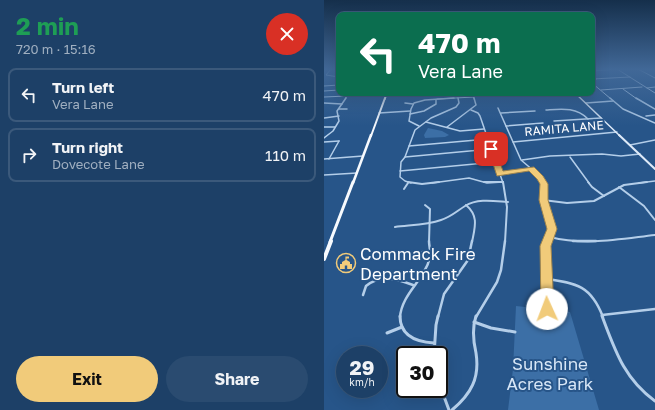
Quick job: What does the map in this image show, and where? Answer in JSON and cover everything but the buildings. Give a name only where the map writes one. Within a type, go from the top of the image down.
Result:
[{"type":"main road","points":[[324,259],[385,96]]},
{"type":"street","points":[[598,88],[623,109],[644,116],[655,123]]},
{"type":"street","points":[[600,90],[621,88]]},
{"type":"street","points":[[622,88],[646,105],[655,109]]},
{"type":"street","points":[[647,88],[655,93]]},
{"type":"street","points":[[324,92],[336,90]]},
{"type":"street","points":[[324,97],[347,96]]},
{"type":"street","points":[[324,138],[335,127],[340,119],[337,113],[338,109],[347,96]]},
{"type":"street","points":[[426,100],[427,96]]},
{"type":"street","points":[[578,96],[655,169]]},
{"type":"street","points":[[458,98],[459,103],[456,107],[419,126],[413,132],[405,157],[401,162],[401,179],[408,183],[428,184],[466,178],[492,183],[503,182]]},
{"type":"street","points":[[405,103],[413,104],[426,100],[474,98],[476,105],[447,127]]},
{"type":"street","points":[[410,114],[432,108],[436,104],[436,100]]},
{"type":"street","points":[[586,103],[613,101]]},
{"type":"street","points":[[324,103],[342,104]]},
{"type":"street","points":[[324,106],[327,103]]},
{"type":"street","points":[[413,104],[410,111],[410,122],[419,126]]},
{"type":"street","points":[[338,109],[347,108]]},
{"type":"street","points":[[498,108],[521,160],[541,177],[544,184],[543,200],[552,224],[552,233],[545,246],[547,309]]},
{"type":"street","points":[[546,110],[568,108],[577,110],[588,119]]},
{"type":"street","points":[[452,410],[469,394],[476,378],[477,366],[473,340],[474,322],[480,308],[494,288],[499,275],[508,202],[503,182],[479,115],[471,110]]},
{"type":"street","points":[[379,113],[410,111]]},
{"type":"street","points":[[501,114],[535,111]]},
{"type":"street","points":[[644,116],[655,115]]},
{"type":"street","points":[[324,118],[339,116]]},
{"type":"street","points":[[554,122],[601,118]]},
{"type":"street","points":[[426,122],[465,131],[484,129]]},
{"type":"street","points":[[506,126],[543,123]]},
{"type":"street","points":[[324,127],[335,127]]},
{"type":"street","name":"RAMITA LANE","points":[[513,142],[617,132]]},
{"type":"street","points":[[409,146],[488,139]]},
{"type":"street","points":[[630,145],[655,140]]},
{"type":"street","points":[[324,142],[339,141],[329,159]]},
{"type":"street","points":[[405,157],[491,149]]},
{"type":"street","points":[[521,160],[550,156],[602,154],[621,156],[640,154]]},
{"type":"street","points":[[324,159],[363,156]]},
{"type":"street","points":[[569,156],[592,187],[604,196]]},
{"type":"street","points":[[400,171],[496,162]]},
{"type":"street","points":[[500,174],[531,169]]},
{"type":"street","points":[[324,176],[356,173]]},
{"type":"street","points":[[543,200],[574,203],[594,201],[619,187],[655,181]]},
{"type":"street","points":[[404,189],[408,183]]},
{"type":"street","points":[[619,187],[644,206],[655,220]]},
{"type":"street","points":[[395,227],[430,223],[451,217],[466,205],[477,200],[508,202]]},
{"type":"street","points":[[424,205],[430,209],[428,240],[430,257],[407,295],[401,309],[402,327],[411,338],[418,341],[434,343],[444,294],[468,260],[476,220],[472,210],[466,205]]},
{"type":"street","points":[[550,237],[558,240],[576,242],[655,235]]},
{"type":"street","points":[[410,254],[430,251]]},
{"type":"street","points":[[363,295],[362,291],[364,287],[374,281],[384,279],[396,279],[413,286]]},
{"type":"street","points":[[546,280],[568,282],[585,289],[594,298],[625,372],[642,392],[655,401]]},
{"type":"street","points":[[602,315],[655,309]]},
{"type":"street","points":[[474,322],[496,329],[514,332]]},
{"type":"street","points":[[387,333],[402,327]]},
{"type":"street","points":[[445,398],[449,410]]},
{"type":"green space","points":[[428,128],[442,131],[449,135],[445,137],[425,138],[424,135]]},
{"type":"green space","name":"Sunshine Acres Park","points":[[516,306],[570,312],[599,410],[508,410],[513,369]]},
{"type":"place","name":"Commack Fire Department","points":[[346,263]]},
{"type":"route","points":[[491,149],[500,174],[531,169],[541,177],[543,181],[545,188],[543,200],[552,224],[552,233],[545,246],[547,309]]}]
